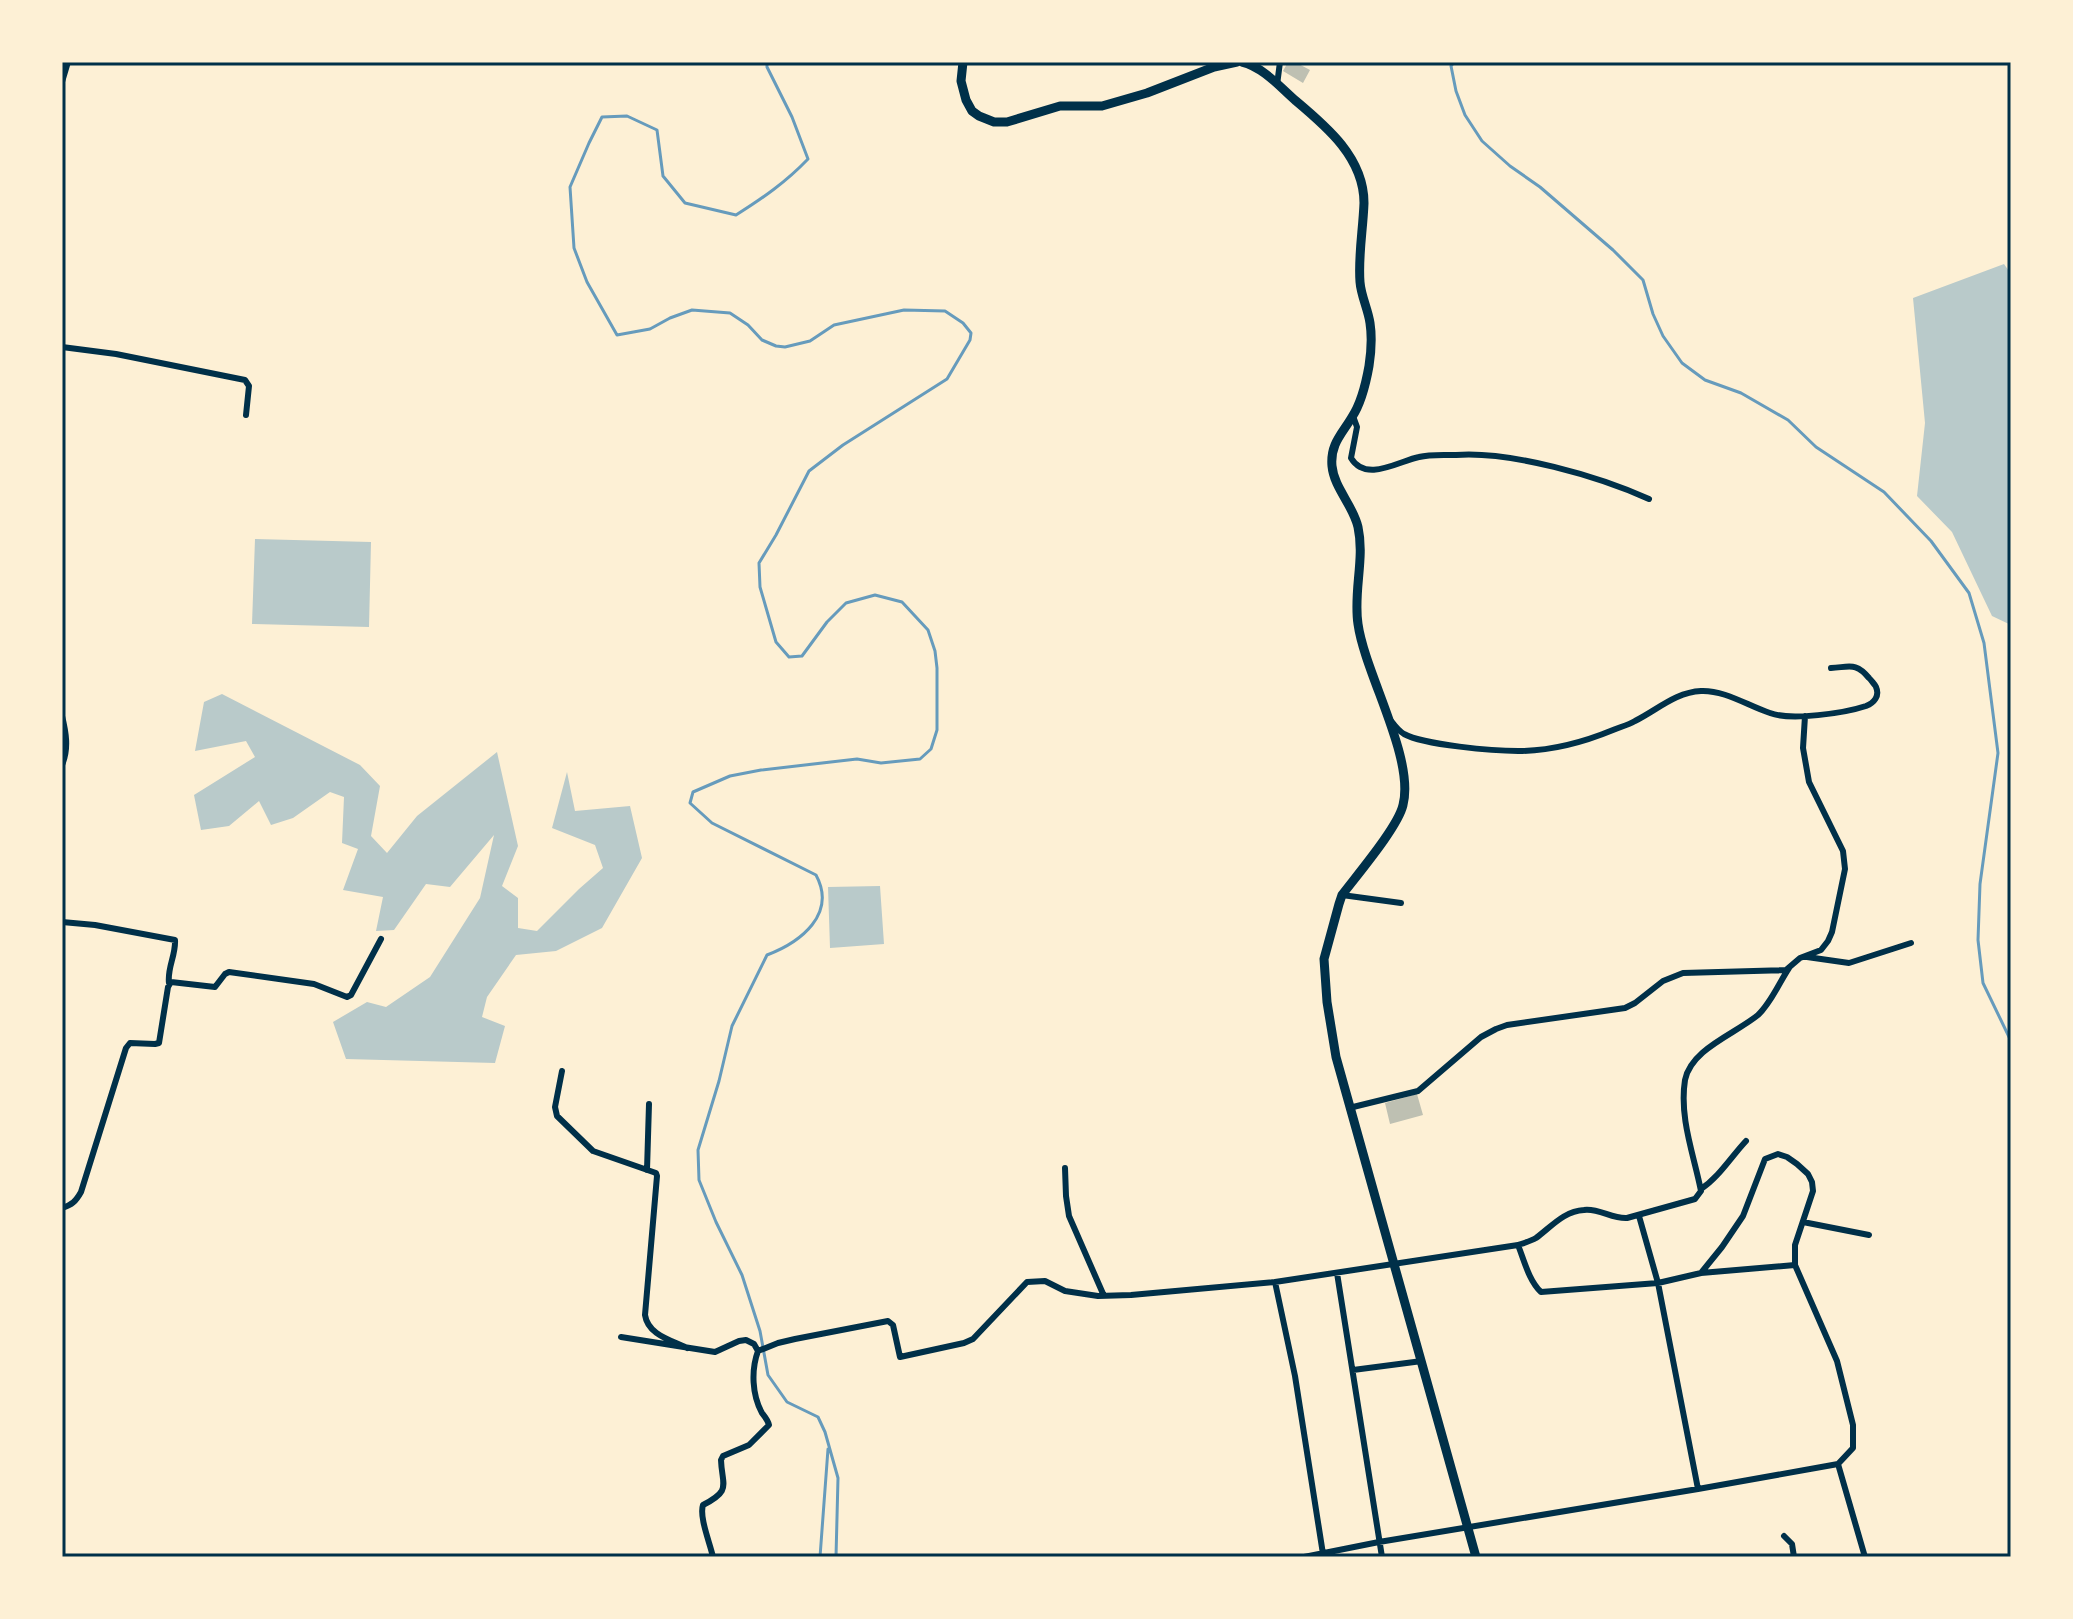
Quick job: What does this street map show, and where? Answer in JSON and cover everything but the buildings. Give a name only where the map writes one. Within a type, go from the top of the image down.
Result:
[{"type":"main road","points":[[962,66],[963,92],[972,111],[985,120],[1007,122],[1060,106],[1092,107],[1123,101],[1214,67],[1240,62],[1252,65],[1326,126],[1351,157],[1359,177],[1364,199],[1359,264],[1361,290],[1370,323],[1370,363],[1364,393],[1335,442],[1331,462],[1333,474],[1358,527],[1358,623],[1362,646],[1403,768],[1404,804],[1393,825],[1342,895],[1324,959],[1327,1002],[1349,1108],[1476,1557]]},
{"type":"street","points":[[62,82],[68,62]]},
{"type":"street","points":[[1277,85],[1280,62]]},
{"type":"street","points":[[62,347],[116,354],[245,380],[249,386],[246,415]]},
{"type":"street","points":[[1353,416],[1357,427],[1351,458],[1355,465],[1368,470],[1392,467],[1418,457],[1476,455],[1564,470],[1623,487],[1649,499]]},
{"type":"street","points":[[1387,716],[1406,736],[1474,749],[1520,751],[1577,742],[1610,732],[1671,700],[1701,691],[1718,693],[1773,715],[1813,716],[1863,707],[1876,699],[1878,691],[1861,669],[1831,668]]},
{"type":"street","points":[[62,716],[66,731],[66,755],[62,765]]},
{"type":"street","points":[[713,1557],[700,1514],[703,1505],[723,1491],[723,1456],[749,1445],[769,1425],[762,1413],[753,1381],[754,1361],[760,1351],[778,1343],[888,1321],[893,1325],[900,1357],[973,1339],[1027,1282],[1045,1281],[1065,1291],[1104,1296],[1275,1282],[1518,1245],[1534,1239],[1556,1221],[1588,1209],[1620,1219],[1695,1199],[1701,1189],[1687,1135],[1685,1087],[1688,1069],[1700,1054],[1759,1013],[1789,968],[1804,956],[1821,950],[1828,941],[1846,863],[1809,782],[1803,748],[1805,716]]},
{"type":"street","points":[[1342,895],[1401,903]]},
{"type":"street","points":[[62,922],[175,940],[159,1043],[130,1043],[126,1048],[81,1192],[77,1200],[62,1208]]},
{"type":"street","points":[[169,983],[175,981],[215,987],[229,972],[314,984],[347,997],[351,995],[381,939]]},
{"type":"street","points":[[1804,956],[1849,963],[1911,943]]},
{"type":"street","points":[[1349,1108],[1418,1091],[1481,1037],[1507,1025],[1625,1008],[1663,981],[1683,973],[1780,971],[1789,968]]},
{"type":"street","points":[[562,1071],[555,1107],[557,1116],[593,1151],[656,1173],[646,1323],[650,1329],[687,1348]]},
{"type":"street","points":[[647,1170],[649,1104]]},
{"type":"street","points":[[1701,1189],[1714,1179],[1746,1141]]},
{"type":"street","points":[[1304,1557],[1838,1464],[1853,1448],[1853,1425],[1837,1361],[1795,1265],[1795,1245],[1813,1191],[1811,1179],[1803,1169],[1778,1154],[1769,1156],[1762,1163],[1743,1216],[1701,1273]]},
{"type":"street","points":[[1065,1168],[1069,1216],[1104,1296]]},
{"type":"street","points":[[1639,1216],[1658,1283],[1698,1489]]},
{"type":"street","points":[[1803,1222],[1869,1235]]},
{"type":"street","points":[[1518,1245],[1533,1282],[1541,1292],[1658,1283],[1701,1273],[1795,1265]]},
{"type":"street","points":[[1337,1273],[1382,1557]]},
{"type":"street","points":[[1275,1282],[1295,1376],[1323,1555]]},
{"type":"street","points":[[621,1337],[715,1352],[746,1340],[760,1351]]},
{"type":"street","points":[[1353,1370],[1422,1361]]},
{"type":"street","points":[[1838,1464],[1865,1557]]},
{"type":"street","points":[[1784,1536],[1792,1544],[1794,1557]]},
{"type":"shaded area","points":[[2004,264],[2011,274],[2011,625],[1992,616],[1952,532],[1917,496],[1925,423],[1913,298]]},
{"type":"shaded area","points":[[255,539],[371,542],[369,627],[252,624]]},
{"type":"shaded area","points":[[222,694],[360,765],[380,786],[371,836],[387,853],[417,816],[497,752],[518,846],[502,886],[518,898],[518,928],[537,931],[603,868],[595,845],[552,828],[567,772],[575,811],[630,806],[642,858],[602,928],[556,951],[516,955],[487,997],[482,1017],[505,1026],[495,1063],[346,1059],[333,1022],[367,1002],[386,1007],[430,977],[480,898],[494,835],[450,887],[426,884],[394,930],[376,931],[383,897],[343,890],[358,849],[342,843],[344,797],[330,792],[293,818],[271,825],[259,801],[229,826],[201,830],[194,795],[255,757],[246,741],[195,751],[204,702]]},
{"type":"shaded area","points":[[880,886],[884,944],[830,948],[828,887]]},
{"type":"waterway","points":[[767,62],[808,159],[774,189],[736,215],[685,203],[663,176],[657,130],[627,116],[602,117],[570,187],[574,248],[587,282],[617,335],[650,329],[692,310],[730,313],[748,325],[762,340],[785,347],[810,341],[834,325],[904,310],[945,311],[963,323],[971,333],[947,379],[843,445],[809,471],[759,563],[760,587],[776,642],[789,657],[802,656],[827,622],[846,603],[875,595],[902,602],[928,630],[937,668],[937,730],[931,749],[920,759],[881,763],[857,759],[730,776],[693,792],[690,803],[712,823],[816,875],[821,889],[822,902],[812,925],[792,942],[767,955],[732,1026],[698,1150],[699,1180],[742,1275],[760,1331],[768,1375],[787,1402],[818,1417],[825,1432],[838,1478],[836,1557]]},
{"type":"waterway","points":[[1454,62],[1451,66],[1456,91],[1465,115],[1482,141],[1613,250],[1643,280],[1663,336],[1682,363],[1705,380],[1741,393],[1788,420],[1816,447],[1884,492],[1931,541],[1969,593],[1984,643],[1998,753],[1980,884],[1978,940],[1983,983],[2011,1041]]},
{"type":"waterway","points":[[820,1557],[828,1449]]}]
